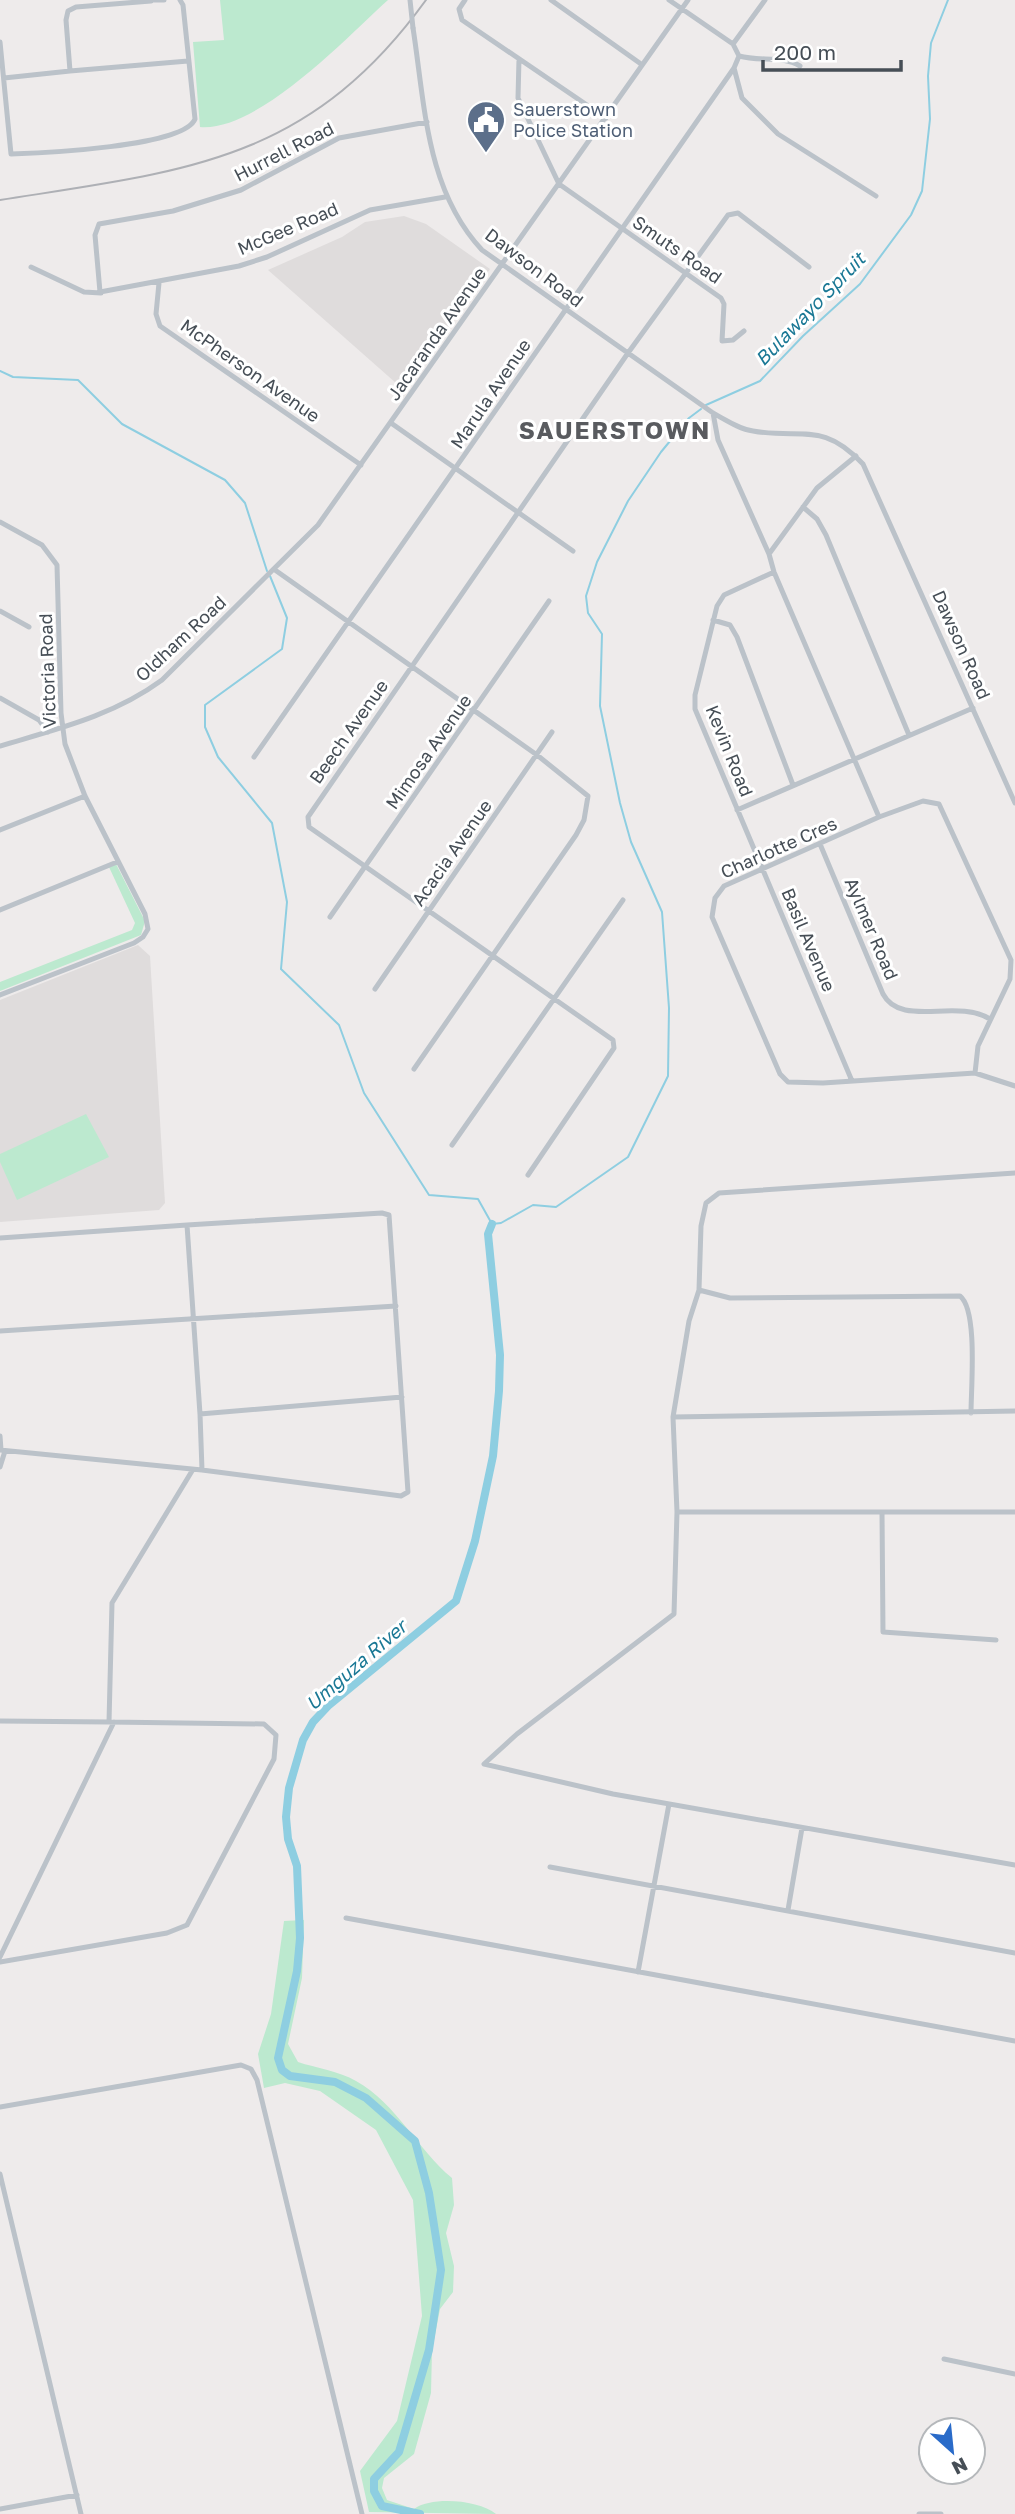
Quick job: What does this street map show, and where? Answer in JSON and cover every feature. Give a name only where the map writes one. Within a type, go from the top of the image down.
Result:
[{"type":"street","points":[[70,71],[66,20],[68,12],[76,7],[164,0]]},
{"type":"street","points":[[0,155],[84,150],[184,130],[195,119],[183,5],[180,0]]},
{"type":"street","name":"Dawson Road","points":[[410,0],[427,122],[445,197],[468,235],[503,266],[713,413],[752,431],[817,434],[856,456],[869,475],[901,543],[1015,803]]},
{"type":"street","points":[[465,0],[460,9],[462,20],[606,118]]},
{"type":"street","points":[[551,0],[641,64]]},
{"type":"street","points":[[669,0],[733,44],[739,56],[761,61],[787,59],[800,66]]},
{"type":"street","name":"Jacaranda Avenue","points":[[273,571],[310,535],[361,465],[688,0]]},
{"type":"street","points":[[733,44],[765,0]]},
{"type":"street","points":[[0,42],[11,155]]},
{"type":"street","name":"Marula Avenue","points":[[254,757],[734,68],[739,56]]},
{"type":"street","points":[[519,59],[518,98],[559,184]]},
{"type":"street","points":[[4,78],[188,61]]},
{"type":"street","points":[[734,68],[742,98],[778,134],[876,196]]},
{"type":"street","name":"Hurrell Road","points":[[101,292],[95,235],[99,224],[173,211],[241,190],[339,138],[427,122]]},
{"type":"street","name":"Smuts Road","points":[[559,184],[723,300],[722,341],[733,340],[744,331]]},
{"type":"street","name":"McGee Road","points":[[101,292],[159,283],[267,257],[370,210],[445,197]]},
{"type":"street","name":"Beech Avenue","points":[[528,1175],[614,1048],[612,1041],[494,954],[429,912],[309,827],[308,817],[685,272],[725,219],[733,212],[738,213],[809,267]]},
{"type":"street","points":[[31,267],[84,292],[101,292]]},
{"type":"street","name":"McPherson Avenue","points":[[159,283],[156,314],[160,326],[361,465]]},
{"type":"street","points":[[713,413],[718,440],[769,554],[774,572],[879,817]]},
{"type":"street","points":[[391,423],[520,511],[573,551]]},
{"type":"street","points":[[769,554],[826,477],[856,456]]},
{"type":"street","points":[[803,508],[817,519],[826,535],[909,735]]},
{"type":"street","name":"Victoria Road","points":[[0,522],[42,545],[57,565],[63,727],[69,757],[85,796],[145,914],[148,929],[140,940],[0,995]]},
{"type":"street","points":[[273,571],[537,755],[585,792],[589,804],[576,835],[414,1069]]},
{"type":"street","name":"Oldham Road","points":[[0,746],[110,712],[144,693],[273,571]]},
{"type":"street","name":"Kevin Road","points":[[737,810],[695,709],[695,695],[717,606],[724,595],[774,572]]},
{"type":"street","name":"Mimosa Avenue","points":[[330,917],[475,712],[549,601]]},
{"type":"street","points":[[0,611],[29,627]]},
{"type":"street","points":[[713,620],[730,625],[737,637],[793,785]]},
{"type":"street","points":[[0,698],[39,720],[48,732]]},
{"type":"street","points":[[737,810],[973,708]]},
{"type":"street","name":"Acacia Avenue","points":[[375,989],[552,732]]},
{"type":"street","points":[[0,830],[85,796]]},
{"type":"street","name":"Charlotte Cres","points":[[852,1081],[791,1083],[780,1074],[712,912],[715,898],[723,886],[762,867],[923,801],[936,802],[941,807],[1011,960],[1010,979],[978,1046],[975,1073]]},
{"type":"street","name":"Basil Avenue","points":[[737,810],[852,1081]]},
{"type":"street","name":"Aylmer Road","points":[[820,844],[883,994],[892,1007],[904,1011],[968,1009],[990,1019]]},
{"type":"street","points":[[0,910],[117,862]]},
{"type":"street","points":[[452,1145],[556,1000],[623,900]]},
{"type":"street","points":[[852,1081],[975,1073],[988,1075],[1015,1086]]},
{"type":"street","points":[[1015,1173],[719,1193],[706,1203],[702,1214],[699,1290],[689,1321],[673,1418],[677,1512],[674,1614],[517,1734],[484,1764],[669,1804],[1015,1866]]},
{"type":"street","points":[[0,1238],[386,1213],[391,1221],[410,1489],[405,1495],[2,1450]]},
{"type":"street","points":[[187,1225],[202,1471]]},
{"type":"street","points":[[699,1290],[730,1298],[960,1296],[965,1301],[970,1318],[971,1413]]},
{"type":"street","points":[[0,1331],[396,1306]]},
{"type":"street","points":[[200,1413],[402,1397]]},
{"type":"street","points":[[673,1418],[1015,1412]]},
{"type":"street","points":[[0,1436],[0,1467]]},
{"type":"street","points":[[0,1959],[112,1722],[112,1603],[192,1471]]},
{"type":"street","points":[[677,1512],[1015,1512]]},
{"type":"street","points":[[883,1512],[883,1632],[996,1640]]},
{"type":"street","points":[[0,1721],[264,1724],[276,1735],[276,1750],[187,1925],[167,1933],[0,1959]]},
{"type":"street","points":[[638,1972],[669,1804]]},
{"type":"street","points":[[788,1910],[802,1828]]},
{"type":"street","points":[[550,1867],[1015,1954]]},
{"type":"street","points":[[346,1917],[1015,2041]]},
{"type":"street","points":[[0,2106],[233,2066],[241,2065],[251,2069],[257,2080],[362,2514]]},
{"type":"street","points":[[0,2174],[81,2514]]},
{"type":"street","points":[[944,2360],[1015,2374]]},
{"type":"street","points":[[0,2509],[77,2495]]},
{"type":"street","points":[[919,2514],[941,2514]]},
{"type":"shaded area","points":[[404,216],[426,224],[490,269],[405,391],[268,270],[342,237],[365,222]]},
{"type":"shaded area","points":[[138,945],[150,956],[165,1203],[159,1210],[0,1222],[0,1000]]},
{"type":"green space","points":[[220,0],[388,0],[326,58],[274,99],[223,124],[200,127],[193,42],[224,40]]},
{"type":"green space","points":[[116,864],[145,921],[141,935],[0,991],[0,982],[132,930],[135,923],[109,867]]},
{"type":"green space","points":[[86,1114],[109,1157],[17,1200],[0,1162],[0,1154]]},
{"type":"green space","points":[[304,1920],[302,1978],[288,2044],[298,2062],[342,2075],[370,2091],[395,2114],[452,2178],[454,2205],[446,2233],[454,2266],[453,2292],[440,2309],[432,2350],[431,2393],[414,2454],[384,2478],[382,2488],[387,2500],[414,2509],[432,2502],[455,2501],[479,2505],[496,2514],[369,2512],[360,2471],[397,2421],[422,2316],[413,2200],[376,2130],[320,2091],[285,2083],[264,2088],[258,2054],[271,2014],[284,1921]]},
{"type":"waterway","name":"Bulawayo Spruit","points":[[706,405],[760,381],[803,336],[860,284],[911,215],[922,191],[930,119],[928,76],[931,43],[948,0]]},
{"type":"waterway","points":[[0,371],[13,377],[78,380],[122,424],[225,480],[245,503],[267,571]]},
{"type":"waterway","name":"Bulawayo Spruit","points":[[270,576],[287,618],[282,649],[205,705],[205,727],[218,757],[272,823],[287,902],[281,969],[339,1025],[364,1093],[429,1195],[478,1199],[492,1224],[501,1223],[533,1205],[556,1207],[628,1157],[668,1076],[669,1008],[662,912],[631,842],[620,803],[600,706],[602,634],[588,613],[586,596],[597,562],[628,501],[661,452],[689,418],[701,409]]},
{"type":"waterway","name":"Umguza River","points":[[420,2514],[382,2506],[374,2491],[374,2479],[399,2452],[429,2350],[441,2270],[429,2193],[415,2141],[366,2098],[335,2082],[290,2076],[282,2070],[278,2058],[297,1971],[300,1938],[297,1866],[288,1839],[286,1817],[289,1788],[303,1740],[313,1722],[328,1706],[456,1601],[475,1541],[493,1456],[500,1355],[488,1234],[492,1224]]},
{"type":"railway","points":[[0,200],[185,167],[238,150],[288,127],[336,96],[381,54],[426,0]]},
{"type":"place","name":"Sauerstown Police Station","points":[[486,154]]},
{"type":"district","name":"SAUERSTOWN","points":[[615,431]]}]
